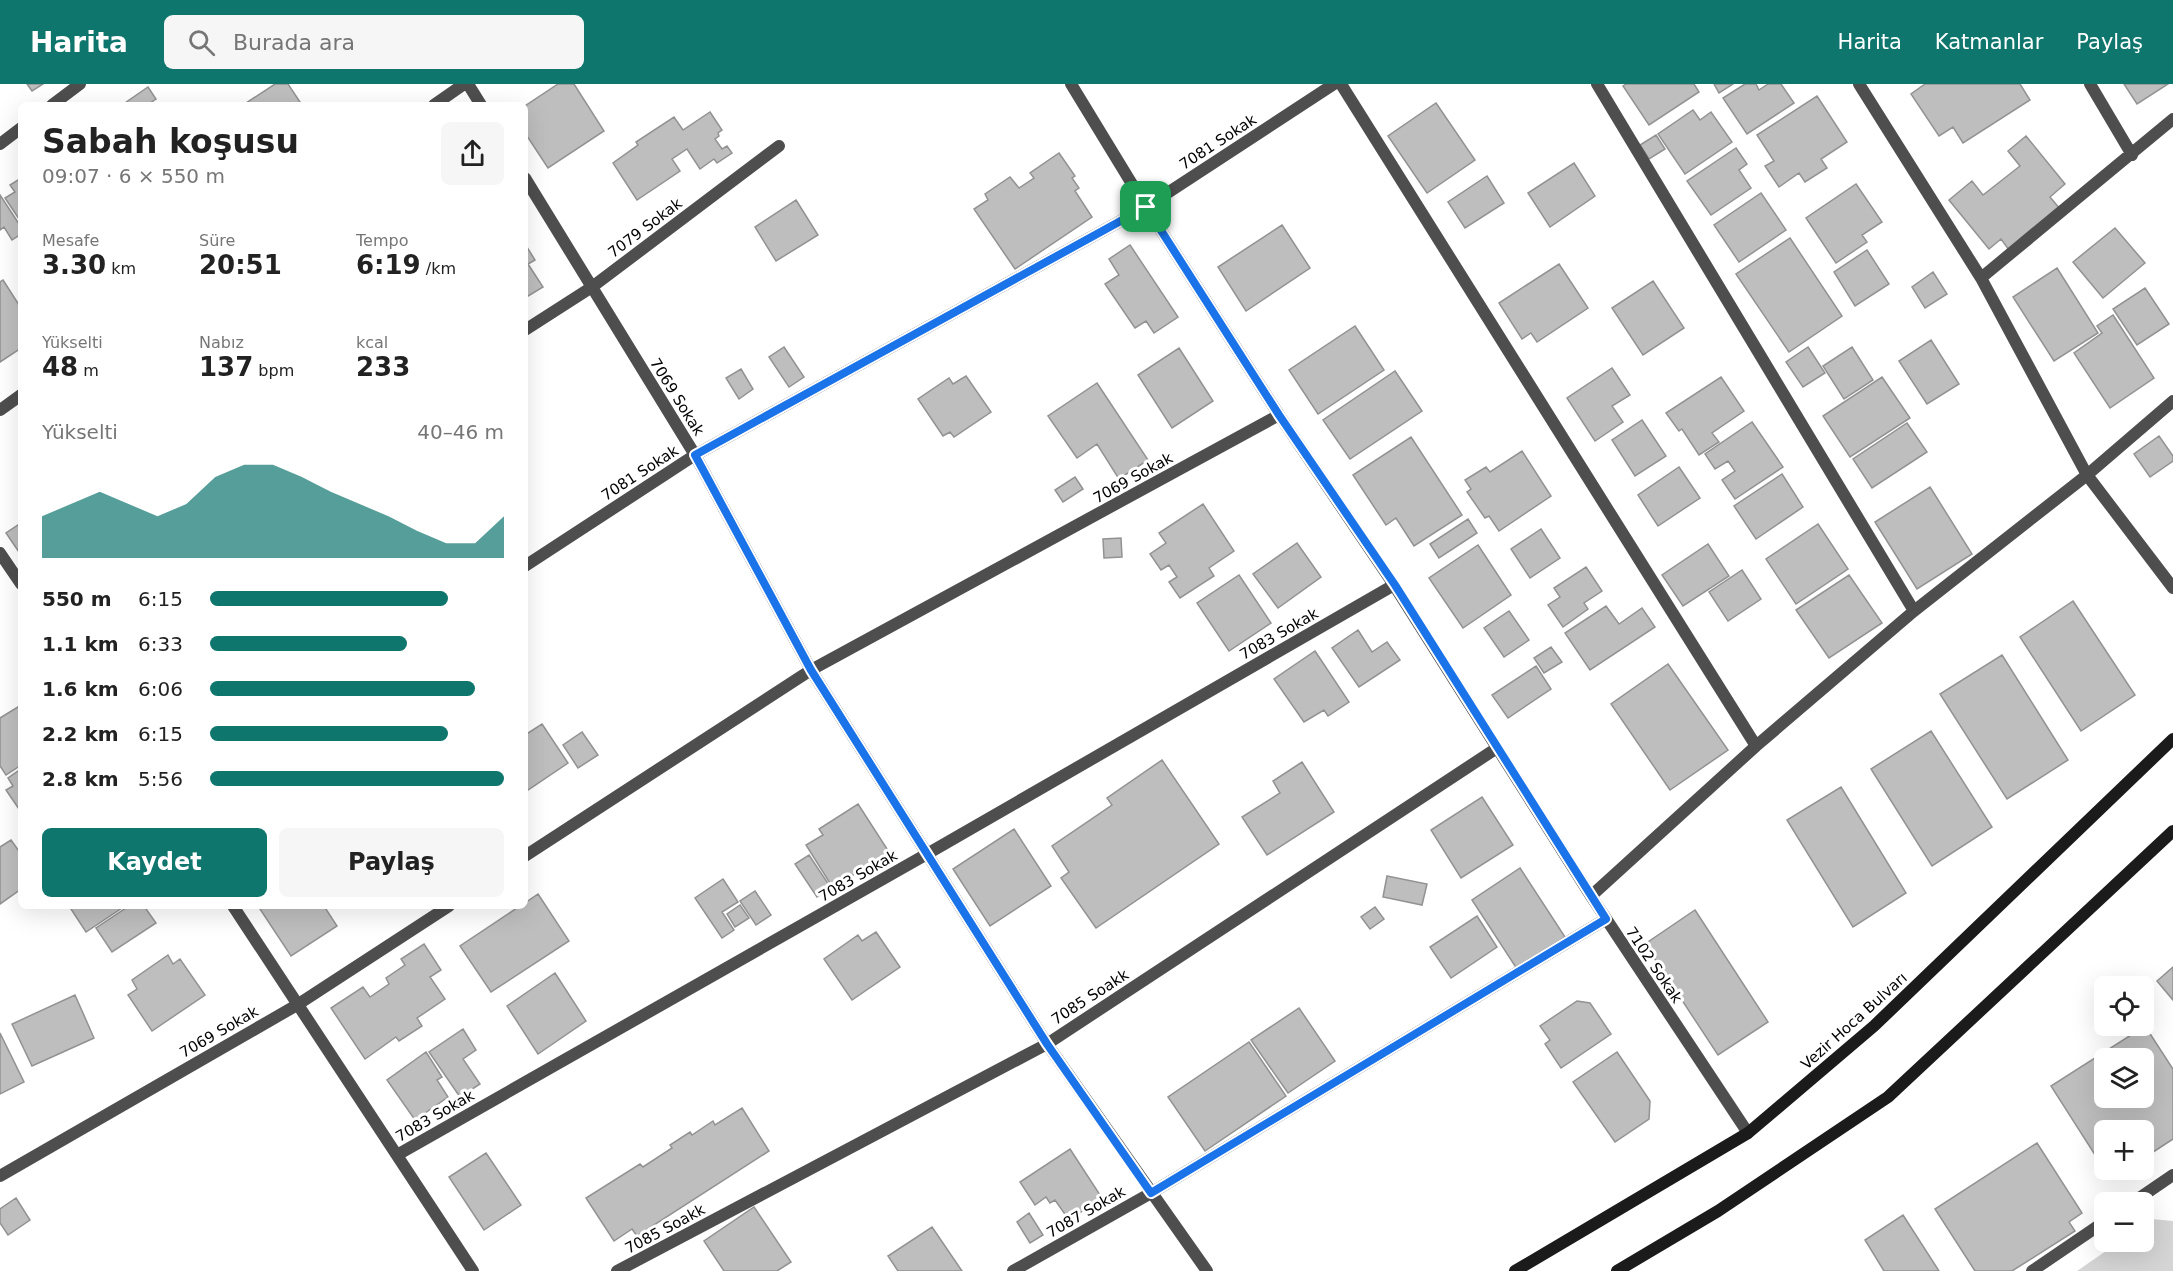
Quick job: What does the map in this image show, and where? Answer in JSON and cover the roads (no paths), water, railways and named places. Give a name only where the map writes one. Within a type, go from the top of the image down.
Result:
[{"type":"main road","name":"Vezir Hoca Bulvarı","points":[[1515,1271],[1748,1133],[1874,1026],[2173,739]]},
{"type":"main road","points":[[1617,1271],[1718,1211],[1888,1097],[2173,831]]},
{"type":"street","points":[[56,102],[80,84]]},
{"type":"street","points":[[439,102],[466,84],[479,102]]},
{"type":"street","name":"7102 Sokak","points":[[1071,84],[1146,207],[1279,415],[1395,585],[1591,896],[1748,1133]]},
{"type":"street","name":"7081 Sokak","points":[[528,564],[695,455],[1146,207],[1334,84]]},
{"type":"street","points":[[1341,84],[1756,746]]},
{"type":"street","points":[[1597,84],[1914,611]]},
{"type":"street","points":[[1859,84],[1981,278],[2087,475],[2173,588]]},
{"type":"street","points":[[2090,84],[2132,155]]},
{"type":"street","points":[[1981,278],[2173,119]]},
{"type":"street","points":[[0,144],[18,130]]},
{"type":"street","name":"7079 Sokak","points":[[528,328],[591,287],[779,146]]},
{"type":"street","name":"7069 Sokak","points":[[528,183],[695,455],[811,670],[1047,1044],[1207,1271]]},
{"type":"street","points":[[0,410],[18,397]]},
{"type":"street","points":[[1591,896],[1756,746],[1914,611],[2087,475],[2173,401]]},
{"type":"street","name":"7069 Sokak","points":[[528,854],[811,670],[1279,415]]},
{"type":"street","points":[[0,553],[18,580]]},
{"type":"street","name":"7083 Sokak","points":[[397,1155],[927,855],[1395,585]]},
{"type":"street","name":"7085 Soakk","points":[[617,1271],[1047,1044],[1497,748]]},
{"type":"street","points":[[235,909],[473,1271]]},
{"type":"street","name":"7069 Sokak","points":[[0,1176],[297,1005],[444,909]]},
{"type":"street","name":"7087 Sokak","points":[[1013,1271],[1151,1193],[1606,919]]},
{"type":"street","points":[[2148,1192],[2173,1175]]},
{"type":"street","points":[[2032,1271],[2094,1229]]}]
